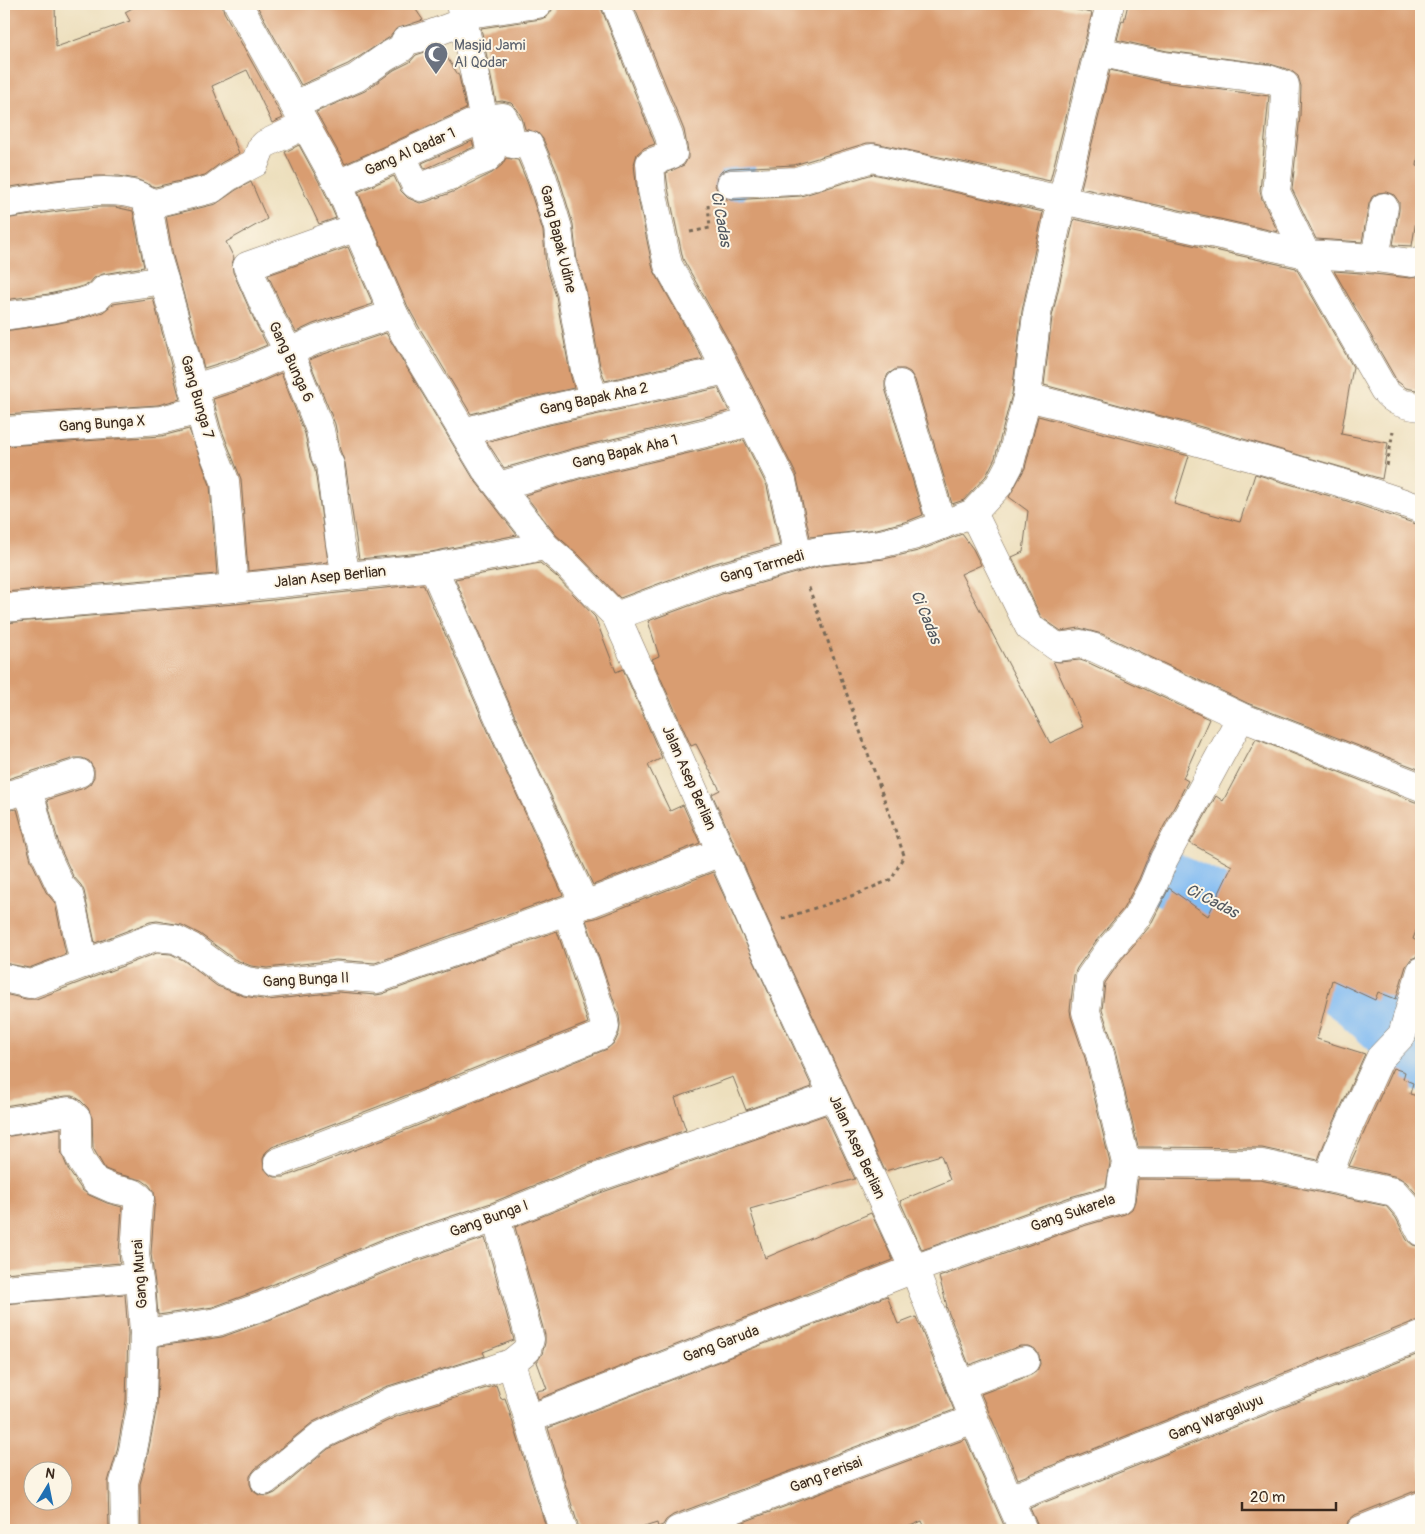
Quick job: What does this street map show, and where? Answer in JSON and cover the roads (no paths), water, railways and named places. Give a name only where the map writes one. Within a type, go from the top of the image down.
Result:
[{"type":"street","points":[[238,4],[338,184],[394,314],[405,335],[486,470],[545,546]]},
{"type":"street","points":[[4,204],[75,193],[107,191],[141,196],[147,200],[148,206],[212,189],[228,177],[255,163],[265,144],[299,115],[402,48],[406,42],[420,38],[462,14],[538,4]]},
{"type":"street","points":[[616,4],[669,136],[673,154],[650,163],[652,190],[668,265],[726,370],[782,480],[798,556]]},
{"type":"street","points":[[1110,4],[1062,200],[1037,314],[1027,397],[1010,464],[999,485],[973,513],[1029,627],[1057,647],[1081,644],[1095,648],[1241,717],[1421,786]]},
{"type":"street","points":[[402,156],[415,184],[421,188],[486,159],[491,154],[482,119],[462,14]]},
{"type":"street","points":[[1098,52],[1164,66],[1210,70],[1268,79],[1285,85],[1284,115],[1276,192],[1306,254],[1384,390],[1390,398],[1410,405]]},
{"type":"street","name":"Gang Bapak Udine","points":[[482,119],[503,117],[508,126],[512,144],[529,145],[543,179],[558,228],[562,264],[571,292],[585,370],[594,399]]},
{"type":"street","name":"Gang Al Qadar 1","points":[[338,184],[482,119]]},
{"type":"street","points":[[731,184],[797,182],[872,158],[1306,254],[1375,258],[1412,263],[1421,260]]},
{"type":"street","name":"Gang Bunga 7","points":[[148,206],[164,280],[206,433],[224,482],[234,588]]},
{"type":"street","points":[[1375,258],[1384,207]]},
{"type":"street","name":"Gang Bunga 6","points":[[346,576],[330,465],[325,455],[320,430],[290,353],[270,318],[247,266],[356,226]]},
{"type":"street","points":[[4,316],[80,303],[98,298],[104,290],[164,280]]},
{"type":"street","name":"Gang Bunga X","points":[[4,431],[161,420],[242,373],[318,339],[394,314]]},
{"type":"street","name":"Gang Bapak Aha 2","points":[[464,432],[536,412],[726,370]]},
{"type":"street","points":[[900,384],[942,526]]},
{"type":"street","points":[[1027,397],[1105,416],[1382,495],[1421,509]]},
{"type":"street","name":"Gang Bapak Aha 1","points":[[498,486],[579,462],[752,422]]},
{"type":"street","name":"Gang Tarmedi","points":[[616,616],[717,579],[818,551],[880,544],[913,536],[973,513]]},
{"type":"street","name":"Jalan Asep Berlian","points":[[4,608],[234,588],[434,567],[545,546],[568,566],[616,616],[755,928],[914,1268],[974,1419],[1023,1530]]},
{"type":"street","points":[[278,1162],[601,1035],[605,1027],[577,907],[583,901],[517,759],[434,567]]},
{"type":"street","points":[[1241,717],[1164,858],[1153,886],[1136,918],[1109,950],[1090,977],[1086,1012],[1100,1054],[1126,1163],[1262,1164],[1394,1192],[1409,1209],[1421,1232]]},
{"type":"street","points":[[15,793],[79,773]]},
{"type":"street","points":[[15,793],[33,806],[45,853],[60,886],[69,895],[84,964]]},
{"type":"street","name":"Gang Bunga II","points":[[4,978],[30,984],[155,937],[175,939],[191,947],[226,973],[246,981],[267,984],[338,976],[377,978],[590,903],[722,852]]},
{"type":"street","points":[[1328,1178],[1338,1150],[1380,1058],[1402,1035],[1421,971]]},
{"type":"street","name":"Gang Bunga I","points":[[144,1333],[217,1322],[263,1306],[388,1254],[496,1218],[595,1178],[833,1096]]},
{"type":"street","name":"Gang Murai","points":[[4,1122],[69,1111],[77,1119],[77,1151],[95,1181],[139,1196],[135,1255],[141,1293],[144,1333],[142,1403],[132,1454],[124,1482],[126,1530]]},
{"type":"street","name":"Gang Sukarela","points":[[914,1268],[1075,1212],[1120,1199],[1126,1163]]},
{"type":"street","points":[[265,1481],[320,1436],[392,1401],[511,1363],[527,1350],[530,1339],[496,1218]]},
{"type":"street","name":"Gang Garuda","points":[[529,1419],[914,1268]]},
{"type":"street","points":[[4,1289],[130,1278]]},
{"type":"street","name":"Gang Wargaluyu","points":[[1010,1499],[1421,1336]]},
{"type":"street","points":[[960,1385],[1025,1361]]},
{"type":"street","points":[[511,1363],[563,1530]]},
{"type":"street","name":"Gang Perisai","points":[[678,1530],[974,1419]]},
{"type":"street","points":[[1361,1530],[1421,1506]]},
{"type":"waterway","name":"Ci Cadas","points":[[684,4],[691,49],[719,93],[730,153],[725,178],[714,181],[720,230],[727,255]]},
{"type":"waterway","name":"Ci Cadas","points":[[1077,828],[1116,855],[1232,909],[1357,1001],[1409,1049],[1421,1063]]},
{"type":"place","name":"Masjid Jami Al Qodar","points":[[436,75]]}]
